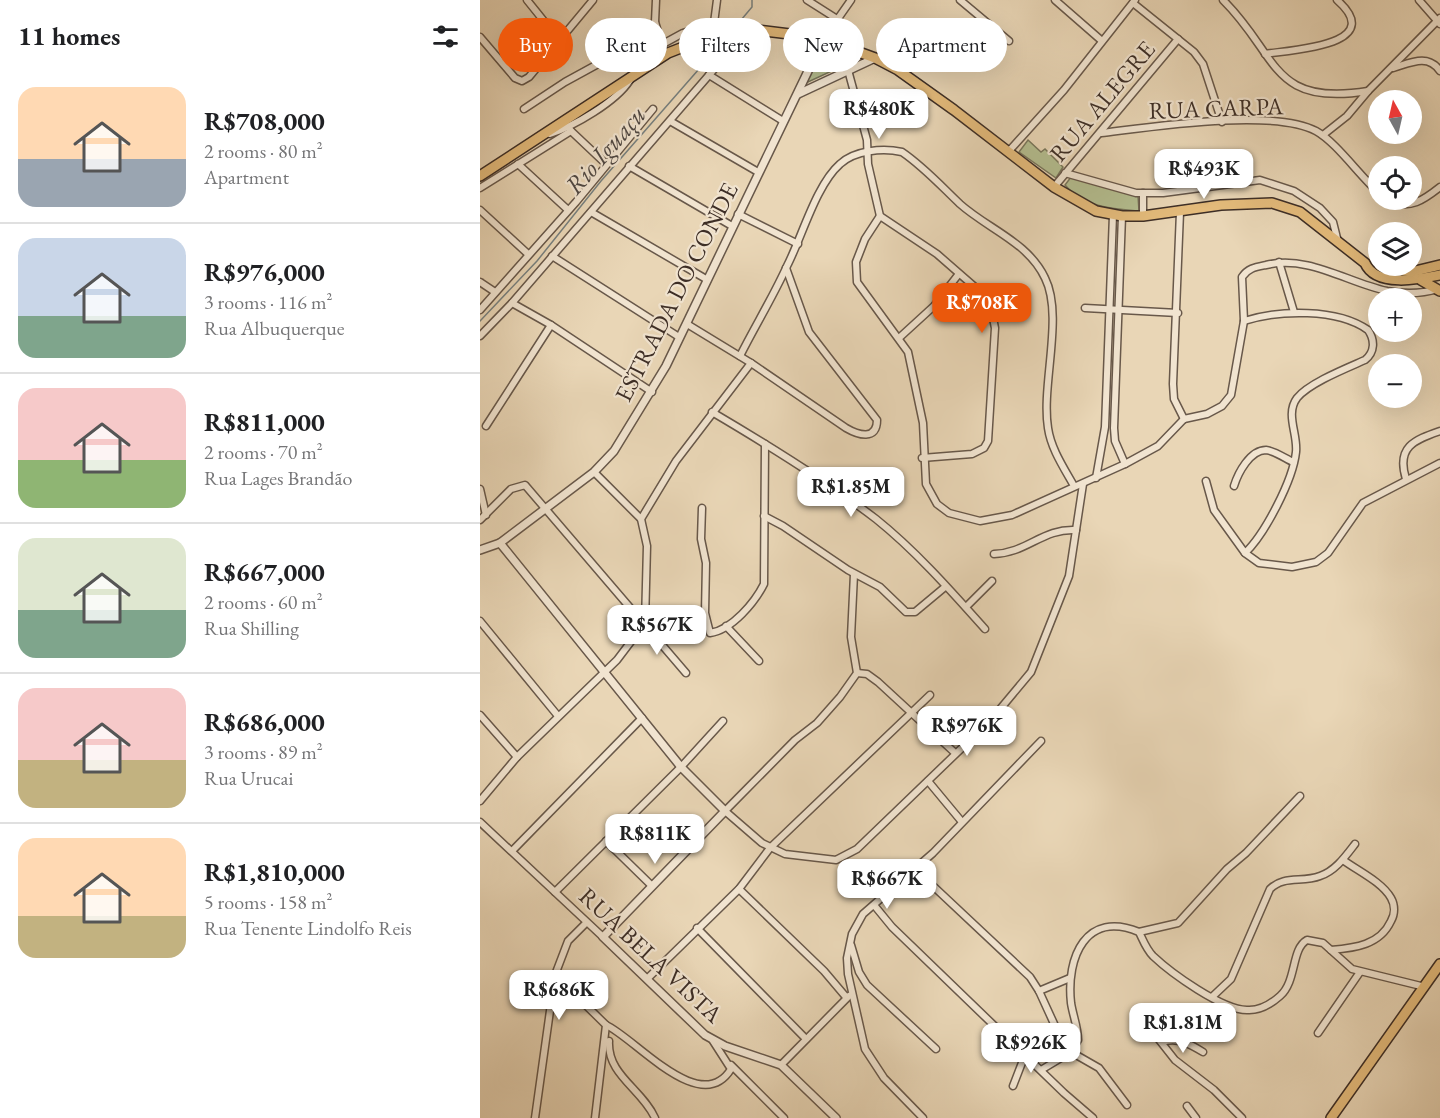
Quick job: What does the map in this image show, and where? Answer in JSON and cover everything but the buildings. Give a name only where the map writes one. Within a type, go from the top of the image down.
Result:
[{"type":"main road","points":[[864,53],[907,77],[1009,151],[1054,187],[1096,211],[1118,216],[1143,216],[1221,205],[1272,203],[1300,212],[1365,263],[1368,269]]},
{"type":"main road","points":[[480,176],[637,72]]},
{"type":"main road","points":[[1422,274],[1440,265]]},
{"type":"main road","points":[[1422,275],[1440,275]]},
{"type":"main road","points":[[1381,276],[1402,276]]},
{"type":"main road","points":[[1422,276],[1439,290]]},
{"type":"main road","points":[[1336,1116],[1440,964]]},
{"type":"street","points":[[527,0],[541,18]]},
{"type":"street","points":[[573,24],[592,0]]},
{"type":"street","points":[[655,18],[656,0]]},
{"type":"street","points":[[667,46],[682,33],[714,23],[717,0]]},
{"type":"street","points":[[807,0],[835,18]]},
{"type":"street","points":[[838,18],[851,0]]},
{"type":"street","points":[[960,0],[1009,40]]},
{"type":"street","points":[[1055,0],[1102,41]]},
{"type":"street","points":[[1223,0],[1274,68],[1299,88],[1316,93],[1347,94],[1368,91]]},
{"type":"street","points":[[1265,54],[1335,43],[1348,31],[1350,25],[1348,13],[1337,0]]},
{"type":"street","points":[[1369,90],[1439,21],[1419,0]]},
{"type":"street","points":[[1009,151],[1064,90],[1134,1],[1203,64],[1222,122]]},
{"type":"street","name":"RUA ALEGRE","points":[[1054,187],[1178,39]]},
{"type":"street","points":[[481,42],[498,60]]},
{"type":"street","points":[[864,63],[875,58]]},
{"type":"street","points":[[1390,69],[1426,60],[1436,64],[1440,71]]},
{"type":"street","points":[[524,109],[585,71]]},
{"type":"street","points":[[509,72],[522,81],[531,72]]},
{"type":"street","points":[[480,336],[512,303],[711,72]]},
{"type":"street","name":"ESTRADA DO CONDE","points":[[480,550],[500,543],[594,472],[614,451],[652,392],[687,324],[706,279],[808,72]]},
{"type":"street","points":[[798,94],[844,72]]},
{"type":"street","points":[[849,72],[867,140],[868,164],[880,216],[917,239],[984,295],[993,313],[995,328],[988,441],[979,452],[922,458]]},
{"type":"street","points":[[709,75],[783,121]]},
{"type":"street","points":[[480,188],[569,129],[618,93],[632,76]]},
{"type":"street","points":[[1323,135],[1368,91]]},
{"type":"street","points":[[1347,94],[1354,107]]},
{"type":"street","points":[[480,310],[653,109]]},
{"type":"street","points":[[670,121],[758,172]]},
{"type":"street","name":"RUA CARPA","points":[[1101,133],[1222,122],[1292,123],[1323,135],[1368,182]]},
{"type":"street","points":[[543,135],[569,129]]},
{"type":"street","points":[[569,129],[606,164]]},
{"type":"street","points":[[740,356],[834,172],[849,157],[868,152],[892,150],[902,152],[977,217],[1011,239],[1046,279],[1051,305],[1052,332],[1046,387],[1048,429],[1054,450],[1074,486]]},
{"type":"street","points":[[518,164],[568,210]]},
{"type":"street","points":[[629,166],[732,226]]},
{"type":"street","points":[[1065,173],[1118,189],[1143,193],[1163,193],[1260,180],[1294,191],[1320,208],[1333,222],[1338,242]]},
{"type":"street","points":[[1422,200],[1440,186]]},
{"type":"street","points":[[1143,193],[1143,216]]},
{"type":"street","points":[[480,210],[528,254]]},
{"type":"street","points":[[591,212],[706,279]]},
{"type":"street","points":[[1180,212],[1178,313],[1173,384],[1174,399],[1184,419]]},
{"type":"street","points":[[738,214],[798,244]]},
{"type":"street","points":[[880,216],[865,239],[856,262],[857,282],[908,352],[923,423],[922,458],[926,484],[936,504],[949,513],[980,521],[1012,515],[1096,478],[1158,446],[1184,419],[1208,414],[1222,406],[1231,395],[1244,321],[1242,277],[1252,268],[1278,262],[1310,265],[1392,292],[1419,293],[1439,290]]},
{"type":"street","points":[[1096,478],[1105,427],[1110,311],[1118,216]]},
{"type":"street","points":[[1118,216],[1119,311],[1114,435],[1125,464]]},
{"type":"street","points":[[552,256],[679,337]]},
{"type":"street","points":[[1278,262],[1294,312]]},
{"type":"street","points":[[687,324],[751,363],[856,433],[867,435],[876,429],[876,420],[809,332],[786,268]]},
{"type":"street","points":[[899,338],[934,306],[958,275]]},
{"type":"street","points":[[480,282],[495,292]]},
{"type":"street","points":[[512,303],[551,325],[652,392]]},
{"type":"street","points":[[1085,308],[1178,313]]},
{"type":"street","points":[[1244,321],[1266,315],[1294,312],[1345,319],[1360,325],[1372,336],[1373,344],[1371,353],[1365,360],[1311,387],[1298,397],[1292,412],[1296,451],[1293,462],[1266,528],[1245,554]]},
{"type":"street","points":[[486,426],[551,325]]},
{"type":"street","points":[[641,519],[676,461],[751,363]]},
{"type":"street","points":[[1108,368],[1116,368]]},
{"type":"street","points":[[712,412],[765,444],[876,519],[966,607],[985,629]]},
{"type":"street","points":[[1406,479],[1403,465],[1407,449],[1416,441],[1440,431]]},
{"type":"street","points":[[702,508],[701,540],[706,563],[704,588],[707,629],[714,632],[726,626],[756,597],[764,584],[765,444]]},
{"type":"street","points":[[1234,486],[1242,468],[1260,452],[1269,450],[1293,462]]},
{"type":"street","points":[[1206,481],[1214,510],[1245,554],[1259,563],[1277,566],[1307,566],[1328,553],[1363,503],[1440,463]]},
{"type":"street","points":[[480,801],[517,757],[617,660],[645,623],[647,546],[641,519],[594,472]]},
{"type":"street","points":[[500,543],[681,767],[725,811],[770,848],[785,854],[836,860],[845,857],[928,781],[954,752],[990,720],[1031,672],[1069,576],[1083,484]]},
{"type":"street","points":[[480,520],[511,489],[525,485],[686,673]]},
{"type":"street","points":[[480,489],[486,515]]},
{"type":"street","points":[[764,516],[783,525],[854,574],[880,587],[906,612],[915,612],[945,586]]},
{"type":"street","points":[[994,554],[1014,553],[1056,531],[1076,530]]},
{"type":"street","points":[[603,937],[651,885],[795,740],[817,723],[857,673],[851,637],[854,574]]},
{"type":"street","points":[[966,607],[992,581]]},
{"type":"street","points":[[480,621],[558,716]]},
{"type":"street","points":[[726,626],[759,662]]},
{"type":"street","points":[[857,673],[871,677],[954,752]]},
{"type":"street","points":[[648,978],[739,889],[770,848],[930,695]]},
{"type":"street","points":[[480,715],[517,757]]},
{"type":"street","points":[[512,851],[642,718]]},
{"type":"street","points":[[555,892],[681,767],[723,721]]},
{"type":"street","points":[[920,1117],[884,1078],[865,1049],[849,996],[847,958],[850,942],[858,921],[916,870],[1041,741]]},
{"type":"street","points":[[928,781],[962,822]]},
{"type":"street","points":[[1041,1070],[1071,1052],[1078,1040],[1071,1003],[1070,978],[1080,949],[1094,931],[1115,924],[1139,932],[1178,923],[1227,868],[1246,853],[1300,796]]},
{"type":"street","name":"RUA BELA VISTA","points":[[480,822],[713,1041],[781,1065],[836,1118]]},
{"type":"street","points":[[606,841],[651,885]]},
{"type":"street","points":[[1212,997],[1232,979],[1270,889],[1281,880],[1320,876],[1343,860],[1354,844]]},
{"type":"street","points":[[1331,950],[1370,943],[1386,930],[1394,912],[1391,897],[1383,888],[1343,860]]},
{"type":"street","points":[[916,870],[1030,977],[1039,991],[1053,1027],[1071,1052],[1100,1068],[1127,1105]]},
{"type":"street","points":[[739,889],[849,996]]},
{"type":"street","points":[[874,905],[892,927],[1093,1118]]},
{"type":"street","points":[[535,1118],[555,975],[568,941],[586,923]]},
{"type":"street","points":[[697,928],[806,1039]]},
{"type":"street","points":[[1139,932],[1152,955],[1212,997],[1233,1008],[1246,1010],[1266,1006],[1287,988],[1302,943],[1314,940],[1331,950],[1345,964],[1360,972],[1425,987]]},
{"type":"street","points":[[850,942],[855,962],[867,984],[936,1049]]},
{"type":"street","points":[[1317,1033],[1360,972]]},
{"type":"street","points":[[555,975],[606,1025],[662,1067],[690,1084],[714,1085],[729,1072],[730,1065]]},
{"type":"street","points":[[1039,991],[1070,978]]},
{"type":"street","points":[[781,1065],[849,996]]},
{"type":"street","points":[[595,1118],[606,1041],[606,1025]]},
{"type":"street","points":[[1149,1027],[1174,1060],[1222,1097],[1242,1118]]},
{"type":"street","points":[[606,1041],[622,1036]]},
{"type":"street","points":[[1162,1042],[1171,1039],[1183,1041],[1203,1052]]},
{"type":"street","points":[[606,1041],[613,1065],[641,1095],[655,1118]]},
{"type":"street","points":[[713,1041],[730,1065],[784,1118]]},
{"type":"street","points":[[1013,1086],[1025,1055]]},
{"type":"street","points":[[1187,1106],[1196,1118]]},
{"type":"green space","points":[[808,72],[830,72],[808,82],[806,77]]},
{"type":"green space","points":[[1028,140],[1041,152],[1045,149],[1063,167],[1056,178],[1019,152]]},
{"type":"green space","points":[[1071,177],[1138,196],[1139,211],[1099,206],[1080,198],[1065,185]]},
{"type":"waterway","name":"Rio Iguaçu","points":[[743,18],[752,7],[752,0]]},
{"type":"waterway","name":"Rio Iguaçu","points":[[480,321],[537,261],[601,181],[696,72]]}]
